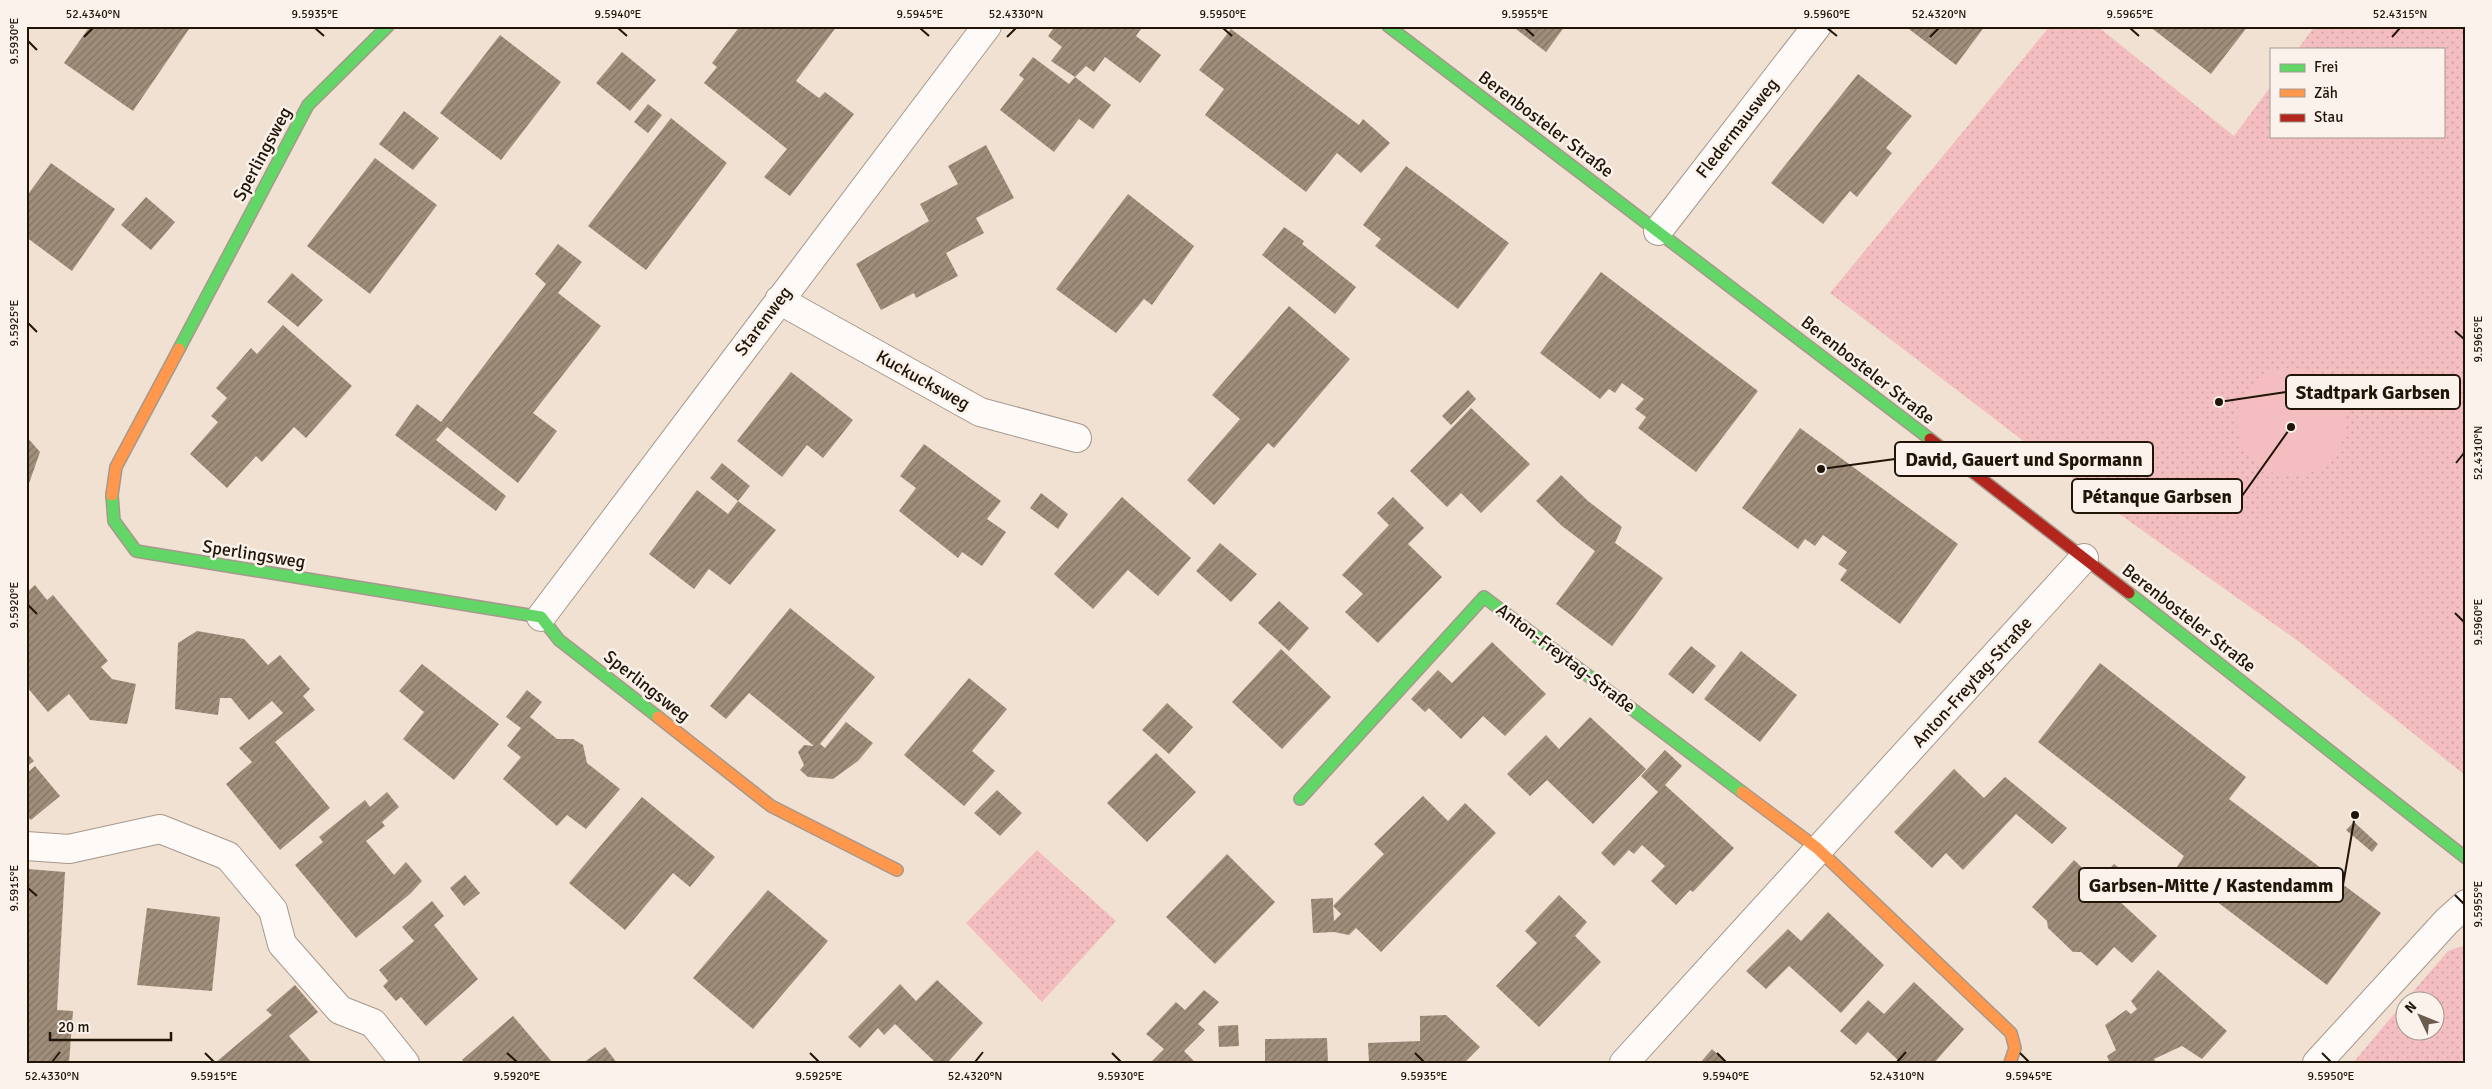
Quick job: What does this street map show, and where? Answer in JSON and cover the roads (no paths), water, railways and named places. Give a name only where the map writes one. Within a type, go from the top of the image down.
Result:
[{"type":"street","name":"Sperlingsweg","points":[[388,26],[308,105],[116,467],[110,506],[117,532],[136,551],[541,617],[559,640],[772,806],[897,870]]},
{"type":"street","name":"Starenweg","points":[[541,617],[987,26]]},
{"type":"street","name":"Berenbosteler Straße","points":[[1388,26],[1658,230],[2084,558],[2466,858]]},
{"type":"street","name":"Fledermausweg","points":[[1658,230],[1818,26]]},
{"type":"street","name":"Kuckucksweg","points":[[779,300],[980,412],[1077,438]]},
{"type":"street","name":"Anton-Freytag-Straße","points":[[1624,1063],[1817,848],[2084,558]]},
{"type":"street","name":"Anton-Freytag-Straße","points":[[1300,799],[1484,597],[1817,848],[2011,1033],[2015,1046],[2014,1056],[2010,1063]]},
{"type":"street","points":[[26,846],[69,849],[160,829],[228,856],[273,910],[282,944],[340,1010],[373,1022],[405,1063]]},
{"type":"street","points":[[2317,1063],[2447,921],[2466,904]]},
{"type":"place","name":"Stadtpark Garbsen","points":[[2219,402]]},
{"type":"place","name":"Pétanque Garbsen","points":[[2291,427]]},
{"type":"place","name":"David, Gauert und Spormann","points":[[1821,469]]},
{"type":"place","name":"Garbsen-Mitte / Kastendamm","points":[[2355,815]]}]
